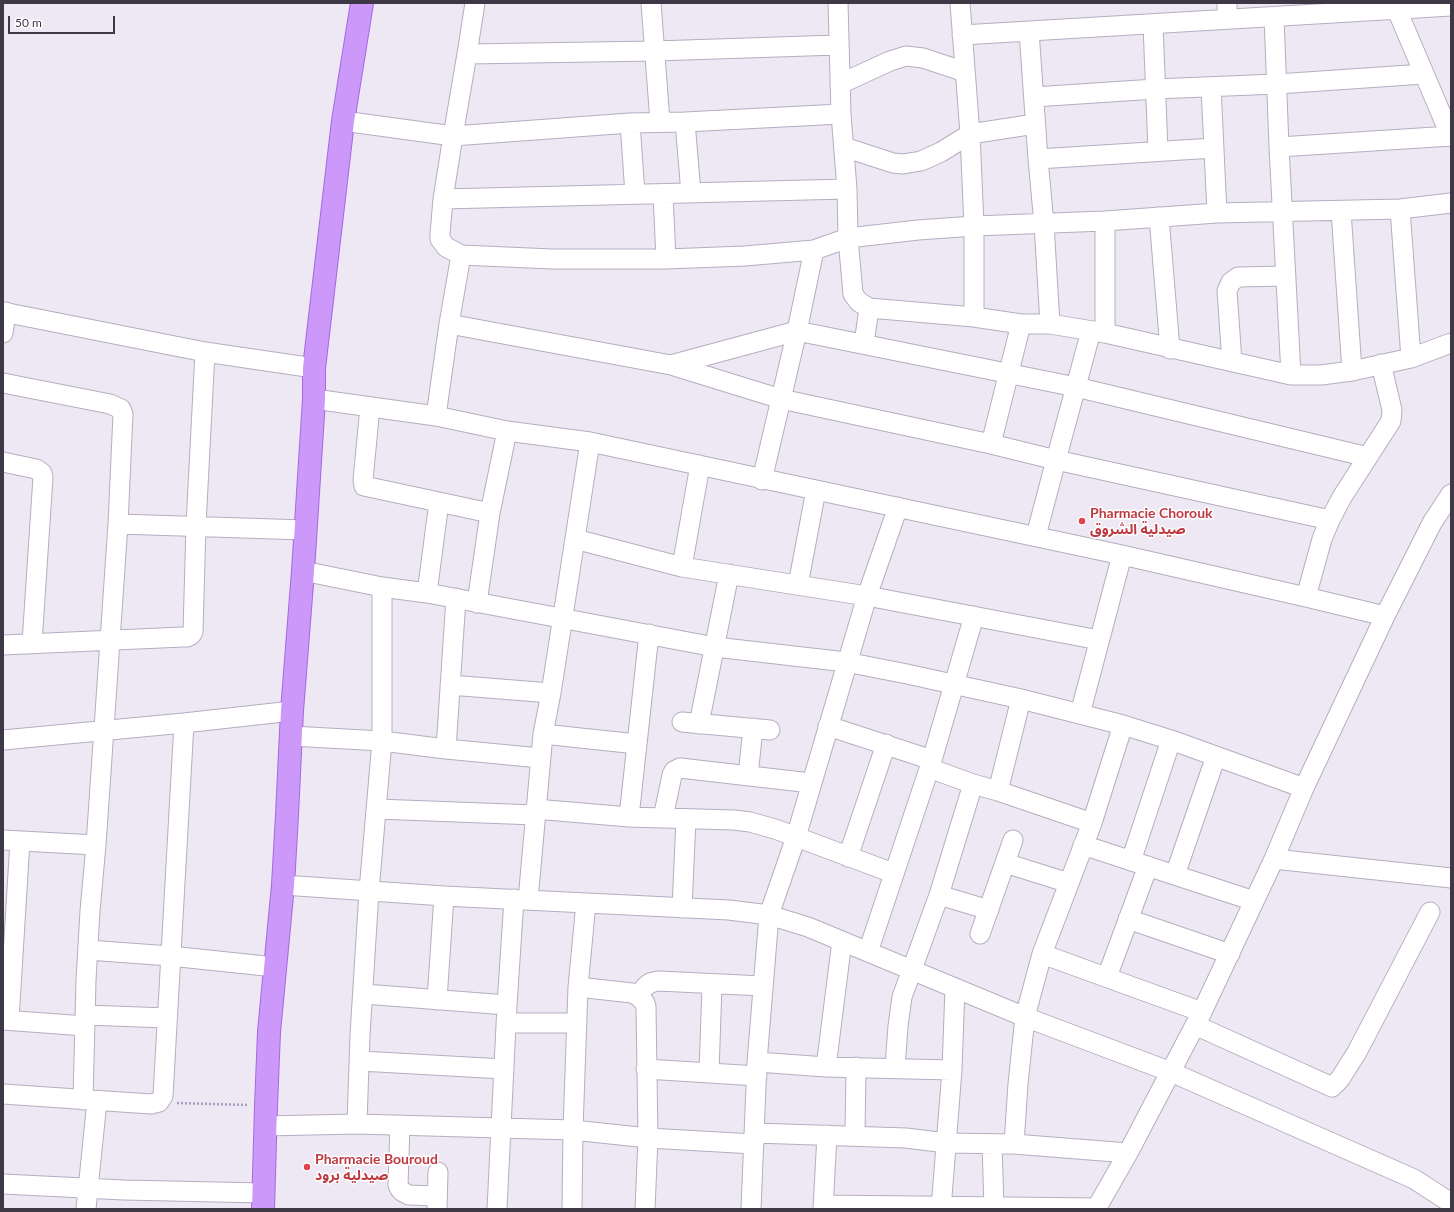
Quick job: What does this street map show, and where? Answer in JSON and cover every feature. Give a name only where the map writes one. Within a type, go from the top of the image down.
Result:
[{"type":"main road","points":[[263,1201],[269,1032],[283,885],[292,711],[306,530],[314,399],[314,368],[343,121],[362,3]]},
{"type":"street","points":[[475,3],[468,54],[452,136],[443,200],[440,239],[446,247],[461,255],[552,258],[666,259],[745,256],[814,250],[848,238],[918,230],[974,226],[1105,221],[1217,213],[1400,209],[1436,206],[1451,203]]},
{"type":"street","points":[[651,3],[660,122]]},
{"type":"street","points":[[838,3],[841,114],[847,188],[848,238],[852,291],[860,302],[869,308],[974,317],[1021,324],[1050,324],[1098,332],[1291,375],[1352,371],[1411,358],[1451,343]]},
{"type":"street","points":[[960,3],[970,134],[974,226],[974,317]]},
{"type":"street","points":[[962,35],[1152,24],[1227,11],[1274,17],[1451,6]]},
{"type":"street","points":[[1279,147],[1451,137],[1397,10]]},
{"type":"street","points":[[1274,17],[1282,211],[1291,375]]},
{"type":"street","points":[[1152,24],[1158,151]]},
{"type":"street","points":[[1029,31],[1050,324]]},
{"type":"street","points":[[468,54],[655,51],[838,45]]},
{"type":"street","points":[[840,84],[890,61],[906,56],[923,58],[965,72]]},
{"type":"street","points":[[1034,97],[1155,89],[1277,84],[1424,74]]},
{"type":"street","points":[[1211,87],[1217,213]]},
{"type":"street","points":[[343,121],[452,136],[630,123],[685,122],[841,114]]},
{"type":"street","points":[[685,122],[691,193]]},
{"type":"street","points":[[630,123],[635,194]]},
{"type":"street","points":[[844,147],[893,163],[902,164],[921,161],[941,152],[970,134],[1036,124]]},
{"type":"street","points":[[1038,159],[1214,148]]},
{"type":"street","points":[[443,200],[847,188]]},
{"type":"street","points":[[663,194],[666,259]]},
{"type":"street","points":[[1400,209],[1411,358]]},
{"type":"street","points":[[1341,211],[1352,371]]},
{"type":"street","points":[[1159,217],[1170,349]]},
{"type":"street","points":[[1036,536],[1076,387],[1098,332],[1105,221]]},
{"type":"street","points":[[762,480],[797,331],[814,250]]},
{"type":"street","points":[[436,416],[449,324],[461,255]]},
{"type":"street","points":[[1232,362],[1227,291],[1231,282],[1238,277],[1286,276]]},
{"type":"street","points":[[864,344],[869,308]]},
{"type":"street","points":[[3,333],[5,312],[205,352],[314,368]]},
{"type":"street","points":[[449,324],[671,365],[781,400],[991,444],[1056,460],[1330,520]]},
{"type":"street","points":[[991,444],[1021,324]]},
{"type":"street","points":[[671,365],[797,331],[1009,372],[1368,457]]},
{"type":"street","points":[[3,645],[187,637],[191,634],[205,352]]},
{"type":"street","points":[[1306,597],[1322,539],[1330,520],[1342,497],[1392,417],[1381,364]]},
{"type":"street","points":[[3,383],[110,404],[121,409],[123,414],[118,524],[88,950],[85,1020],[90,1100],[88,1189],[86,1209]]},
{"type":"street","points":[[314,399],[436,416],[507,431],[590,442],[700,465],[762,480],[1036,536],[1385,616]]},
{"type":"street","points":[[370,407],[364,486],[490,512]]},
{"type":"street","points":[[476,603],[490,512],[507,431]]},
{"type":"street","points":[[497,1209],[507,1014],[521,900],[535,812],[543,734],[551,693],[590,442]]},
{"type":"street","points":[[3,462],[36,469],[42,473],[43,477],[32,643]]},
{"type":"street","points":[[682,567],[700,465]]},
{"type":"street","points":[[798,585],[816,490]]},
{"type":"street","points":[[827,1135],[823,1207],[1096,1208],[1128,1153],[1199,1018],[1274,859],[1304,788],[1385,616],[1432,523],[1451,494]]},
{"type":"street","points":[[426,592],[439,502]]},
{"type":"street","points":[[751,1209],[757,1069],[769,915],[796,837],[846,662],[867,596],[898,508]]},
{"type":"street","points":[[118,524],[306,530]]},
{"type":"street","points":[[575,539],[682,567],[867,596],[1099,640]]},
{"type":"street","points":[[1080,714],[1122,555]]},
{"type":"street","points":[[303,571],[382,587],[426,592],[476,603],[715,647],[846,662],[953,684],[1021,699],[1122,725],[1170,740],[1304,788]]},
{"type":"street","points":[[729,574],[715,647],[690,723],[761,729],[748,776]]},
{"type":"street","points":[[357,1124],[369,891],[382,741],[382,587]]},
{"type":"street","points":[[446,749],[456,598]]},
{"type":"street","points":[[868,952],[930,764],[974,616]]},
{"type":"street","points":[[629,817],[649,634]]},
{"type":"street","points":[[450,685],[551,693]]},
{"type":"street","points":[[998,791],[1021,699]]},
{"type":"street","points":[[3,740],[292,711]]},
{"type":"street","points":[[3,1094],[151,1104],[159,1102],[164,1093],[166,1018],[184,723]]},
{"type":"street","points":[[1014,1144],[1025,1017],[1042,954],[1092,823],[1122,725]]},
{"type":"street","points":[[828,726],[886,744],[973,784],[1092,823]]},
{"type":"street","points":[[543,734],[637,744]]},
{"type":"street","points":[[291,736],[382,741],[540,758]]},
{"type":"street","points":[[1107,977],[1128,919],[1139,863],[1170,740]]},
{"type":"street","points":[[848,857],[886,744]]},
{"type":"street","points":[[1175,875],[1216,756]]},
{"type":"street","points":[[663,818],[672,775],[677,769],[682,768],[811,783]]},
{"type":"street","points":[[895,1068],[902,997],[939,894],[973,784]]},
{"type":"street","points":[[377,809],[535,812],[629,817],[734,820],[750,822],[775,829],[893,873]]},
{"type":"street","points":[[682,908],[686,819]]},
{"type":"street","points":[[980,934],[1013,840]]},
{"type":"street","points":[[96,845],[11,841],[6,1020],[166,1018]]},
{"type":"street","points":[[1083,845],[1254,901]]},
{"type":"street","points":[[1274,859],[1451,878]]},
{"type":"street","points":[[1005,863],[1069,883]]},
{"type":"street","points":[[283,885],[444,896],[729,910],[769,915],[808,927],[1025,1017],[1171,1072],[1414,1179],[1451,1204]]},
{"type":"street","points":[[939,894],[989,910]]},
{"type":"street","points":[[437,1000],[444,896]]},
{"type":"street","points":[[572,1209],[578,987],[586,903]]},
{"type":"street","points":[[1042,954],[1107,977],[1199,1018],[1332,1087],[1340,1079],[1357,1052],[1430,912]]},
{"type":"street","points":[[1128,919],[1230,954]]},
{"type":"street","points":[[826,1066],[842,941]]},
{"type":"street","points":[[88,950],[170,956],[275,967]]},
{"type":"street","points":[[638,996],[650,983],[658,981],[712,985],[763,986]]},
{"type":"street","points":[[709,1074],[712,985]]},
{"type":"street","points":[[578,987],[632,993],[638,996],[645,1003],[648,1138],[645,1209]]},
{"type":"street","points":[[941,1208],[952,1070],[955,988]]},
{"type":"street","points":[[364,994],[437,1000],[507,1014],[577,1023]]},
{"type":"street","points":[[360,1061],[504,1069]]},
{"type":"street","points":[[646,1069],[709,1074],[757,1069],[826,1066],[952,1070]]},
{"type":"street","points":[[855,1136],[856,1067]]},
{"type":"street","points":[[265,1116],[357,1124],[573,1130],[648,1138],[754,1138],[827,1135],[906,1138],[946,1143],[1014,1144],[1128,1153]]},
{"type":"street","points":[[400,1125],[398,1185],[400,1189],[410,1195],[437,1203],[438,1172]]},
{"type":"street","points":[[992,1144],[994,1207]]},
{"type":"street","points":[[3,1184],[263,1201]]},
{"type":"path","points":[[159,1102],[265,1116]]},
{"type":"place","name":"Pharmacie Chorouk صيدلية الشروق","points":[[1082,521]]},
{"type":"place","name":"Pharmacie Bouroud صيدلية برود","points":[[307,1167]]}]
